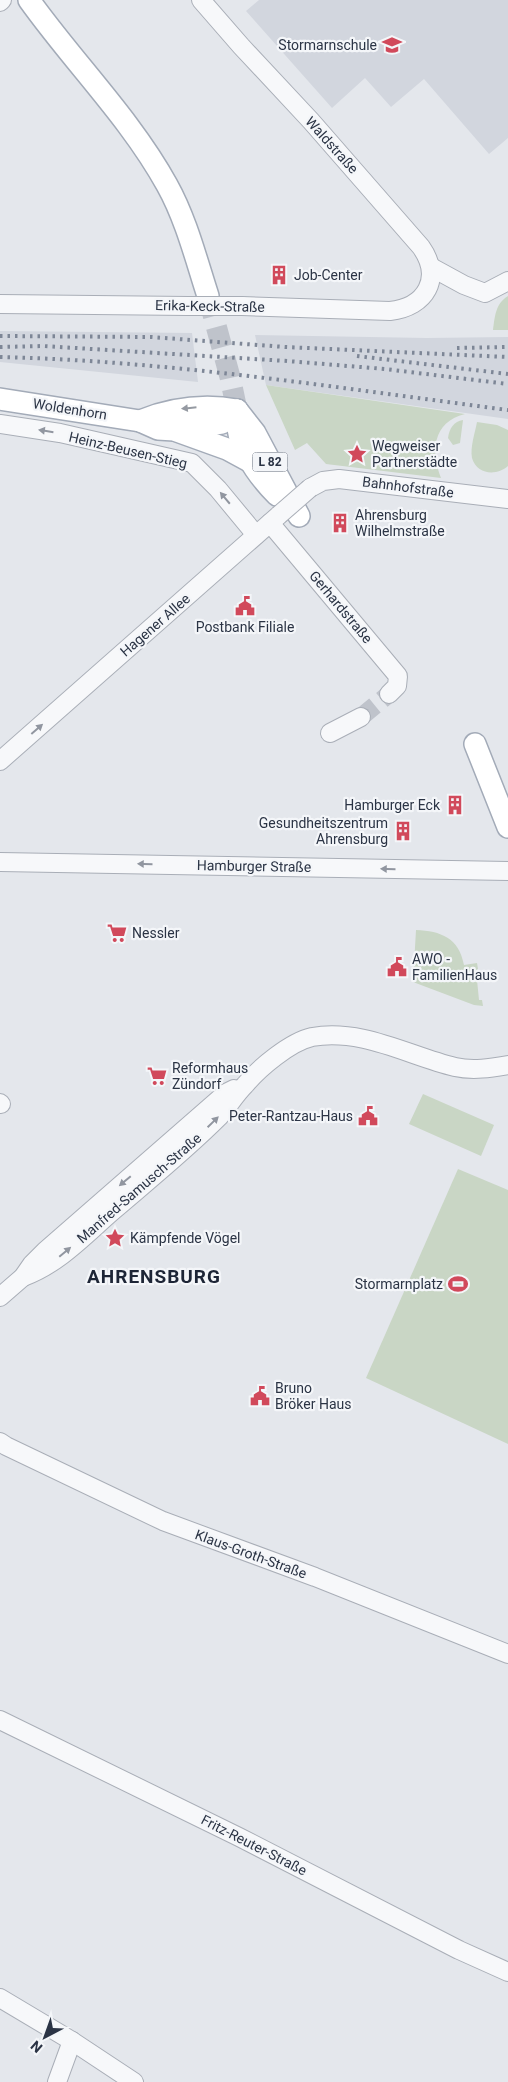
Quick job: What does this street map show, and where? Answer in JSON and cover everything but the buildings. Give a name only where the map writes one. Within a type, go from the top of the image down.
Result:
[{"type":"main road","points":[[29,0],[127,125],[156,166],[175,202],[208,296]]},
{"type":"main road","name":"Woldenhorn","points":[[0,399],[140,421],[158,429],[174,430],[222,423],[237,410]]},
{"type":"main road","name":"Woldenhorn","points":[[140,421],[160,413],[182,409],[210,407],[237,410],[254,433],[299,516],[275,493],[251,462],[237,432],[237,410]]},
{"type":"main road","name":"Woldenhorn","points":[[174,430],[227,449],[251,462]]},
{"type":"main road","points":[[508,784],[496,767],[475,744],[508,827]]},
{"type":"street","name":"Waldstraße","points":[[201,0],[388,208],[421,247],[429,258],[431,267]]},
{"type":"street","points":[[431,267],[464,285],[485,292],[508,281]]},
{"type":"street","name":"Erika-Keck-Straße","points":[[0,304],[242,306],[390,311],[402,309],[418,301],[428,287],[431,267]]},
{"type":"street","name":"Heinz-Beusen-Stieg","points":[[0,424],[60,434],[192,464],[218,489],[256,535]]},
{"type":"street","name":"Bahnhofstraße","points":[[310,488],[323,481],[339,479],[508,499]]},
{"type":"street","name":"Hagener Allee","points":[[0,761],[310,488]]},
{"type":"street","name":"Gerhardstraße","points":[[274,519],[398,676],[397,686],[388,694]]},
{"type":"street","points":[[330,733],[362,717]]},
{"type":"street","name":"Hamburger Straße","points":[[0,862],[508,871]]},
{"type":"street","name":"Manfred-Samusch-Straße","points":[[0,1297],[23,1277],[39,1257],[226,1093],[244,1085],[296,1043],[322,1036],[377,1041],[456,1067],[481,1069],[508,1066]]},
{"type":"street","name":"Klaus-Groth-Straße","points":[[0,1442],[163,1521],[315,1577],[508,1654]]},
{"type":"street","name":"Fritz-Reuter-Straße","points":[[0,1720],[240,1837],[459,1950],[508,1972]]},
{"type":"street","points":[[0,1998],[72,2041],[134,2082]]},
{"type":"street","points":[[58,2082],[72,2041]]},
{"type":"shaded area","name":"Stormarnschule","points":[[259,0],[508,0],[508,138],[489,154],[424,79],[391,107],[365,78],[332,108],[246,11]]},
{"type":"shaded area","points":[[0,331],[192,333],[198,382],[0,362]]},
{"type":"shaded area","points":[[255,335],[427,338],[508,337],[508,419],[266,385]]},
{"type":"green space","points":[[508,296],[508,330],[493,330],[498,307]]},
{"type":"green space","points":[[266,385],[465,414],[454,418],[446,424],[440,431],[437,439],[435,448],[436,458],[441,478],[326,464],[307,443],[295,450]]},
{"type":"green space","points":[[463,420],[460,443],[453,445],[448,438],[449,432],[452,426]]},
{"type":"green space","points":[[477,422],[497,425],[508,430],[508,466],[504,469],[488,472],[478,468],[475,464],[472,458],[472,449]]},
{"type":"green space","points":[[416,930],[441,934],[458,948],[464,965],[477,963],[479,1000],[482,1000],[483,1006],[474,1005],[413,982]]},
{"type":"green space","points":[[423,1094],[494,1125],[481,1156],[409,1124]]},
{"type":"green space","name":"Stormarnplatz","points":[[458,1169],[508,1190],[508,1444],[366,1378]]},
{"type":"tunnel","points":[[208,296],[237,410]]},
{"type":"tunnel","points":[[361,717],[389,694]]},
{"type":"railway","points":[[0,336],[151,337],[285,347],[508,357]]},
{"type":"railway","points":[[0,347],[43,346],[287,361],[385,369],[508,384]]},
{"type":"railway","points":[[457,348],[508,347]]},
{"type":"railway","points":[[357,356],[508,374]]},
{"type":"railway","points":[[0,357],[128,364],[191,370],[508,410]]},
{"type":"place","name":"Stormarnschule","points":[[392,45]]},
{"type":"place","name":"Job-Center","points":[[279,275]]},
{"type":"place","name":"Wegweiser Partnerstädte","points":[[357,454]]},
{"type":"place","name":"Ahrensburg Wilhelmstraße","points":[[340,523]]},
{"type":"place","name":"Postbank Filiale","points":[[245,606]]},
{"type":"place","name":"Hamburger Eck","points":[[455,805]]},
{"type":"place","name":"Gesundheitszentrum Ahrensburg","points":[[403,831]]},
{"type":"place","name":"Nessler","points":[[117,933]]},
{"type":"place","name":"AWO - FamilienHaus","points":[[397,967]]},
{"type":"place","name":"Reformhaus Zündorf","points":[[157,1076]]},
{"type":"place","name":"Peter-Rantzau-Haus","points":[[368,1116]]},
{"type":"place","name":"Kämpfende Vögel","points":[[115,1238]]},
{"type":"place","name":"Stormarnplatz","points":[[458,1284]]},
{"type":"place","name":"Bruno Bröker Haus","points":[[260,1396]]},
{"type":"district","name":"AHRENSBURG","points":[[154,1276]]}]
